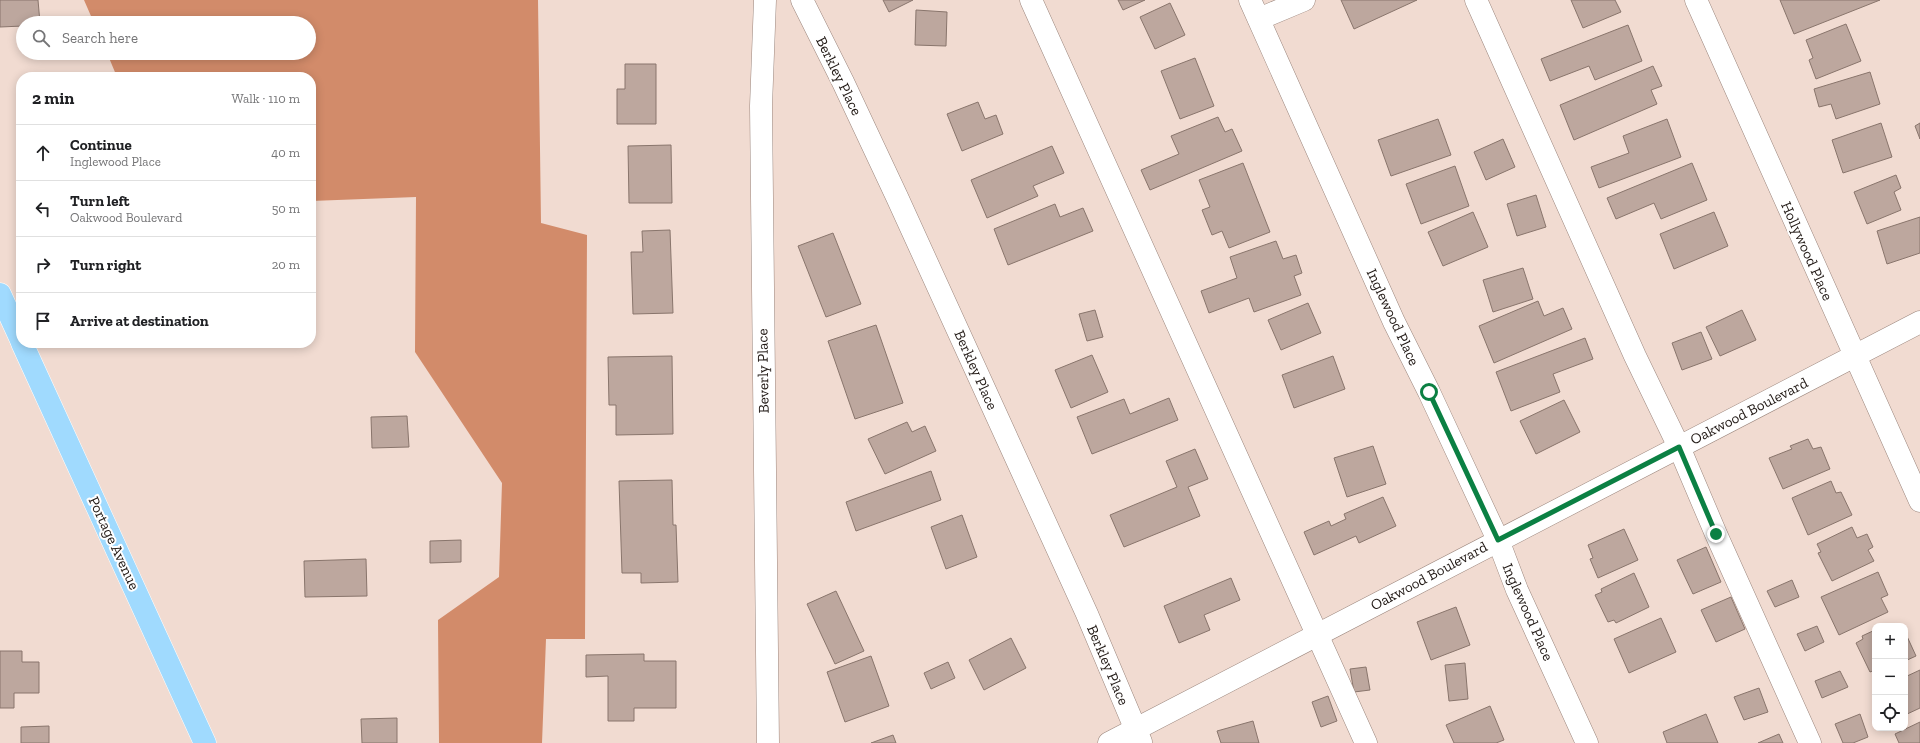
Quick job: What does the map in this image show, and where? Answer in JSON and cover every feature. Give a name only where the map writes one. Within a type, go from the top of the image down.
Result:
[{"type":"main road","points":[[0,294],[16,329]]},
{"type":"main road","name":"Portage Avenue","points":[[24,348],[205,743]]},
{"type":"street","name":"Beverly Place","points":[[765,0],[760,106],[768,743]]},
{"type":"street","name":"Berkley Place","points":[[802,0],[844,82],[897,197],[1087,614],[1138,736]]},
{"type":"street","points":[[1031,0],[1366,743]]},
{"type":"street","points":[[1254,10],[1304,0]]},
{"type":"street","points":[[1476,0],[1635,356],[1679,447],[1716,534],[1810,743]]},
{"type":"street","name":"Hollywood Place","points":[[1696,0],[1920,501]]},
{"type":"street","name":"Inglewood Place","points":[[1254,10],[1394,322],[1429,392],[1498,540],[1517,590],[1587,743]]},
{"type":"street","name":"Oakwood Boulevard","points":[[1109,743],[1138,736],[1317,635],[1920,322]]},
{"type":"shaded area","points":[[84,0],[538,0],[541,223],[587,235],[585,639],[546,639],[542,743],[439,743],[438,620],[499,577],[502,483],[415,352],[416,197],[316,201],[316,72],[115,72],[110,60],[316,60],[316,16],[91,16]]},
{"type":"building","points":[[0,0],[38,0],[39,16],[16,16],[16,26],[0,27]]},
{"type":"building","points":[[883,0],[913,0],[889,12]]},
{"type":"building","points":[[1118,0],[1145,0],[1123,10]]},
{"type":"building","points":[[1341,0],[1417,0],[1354,29]]},
{"type":"building","points":[[1571,0],[1615,0],[1621,12],[1583,28]]},
{"type":"building","points":[[1780,0],[1880,0],[1794,34]]},
{"type":"building","points":[[1170,3],[1185,35],[1155,49],[1140,17]]},
{"type":"building","points":[[916,10],[947,12],[946,46],[915,45]]},
{"type":"building","points":[[1846,24],[1861,61],[1816,79],[1809,60],[1813,58],[1806,40]]},
{"type":"building","points":[[1628,25],[1642,61],[1595,80],[1589,66],[1550,81],[1541,59]]},
{"type":"building","points":[[1195,58],[1214,106],[1180,119],[1161,71]]},
{"type":"building","points":[[625,64],[656,64],[656,124],[617,124],[617,89],[625,89]]},
{"type":"building","points":[[1653,66],[1662,86],[1651,90],[1657,104],[1574,140],[1560,105]]},
{"type":"building","points":[[1870,72],[1880,104],[1836,119],[1831,104],[1819,107],[1814,89]]},
{"type":"building","points":[[978,102],[985,119],[996,115],[1003,134],[962,151],[947,114]]},
{"type":"building","points":[[1218,117],[1225,132],[1232,129],[1242,151],[1150,190],[1141,170],[1179,154],[1171,136]]},
{"type":"building","points":[[1438,119],[1451,155],[1391,176],[1378,140]]},
{"type":"building","points":[[1667,119],[1681,157],[1599,188],[1591,167],[1629,153],[1623,136]]},
{"type":"building","points":[[1881,123],[1892,157],[1843,173],[1832,140]]},
{"type":"building","points":[[1920,123],[1920,139],[1915,126]]},
{"type":"building","points":[[1503,139],[1515,167],[1486,180],[1474,152]]},
{"type":"building","points":[[671,145],[672,203],[629,203],[628,146]]},
{"type":"building","points":[[1052,146],[1064,173],[1033,186],[1038,196],[987,218],[971,180]]},
{"type":"building","points":[[1243,163],[1270,232],[1229,248],[1222,231],[1212,235],[1202,210],[1210,207],[1199,180]]},
{"type":"building","points":[[1692,163],[1707,200],[1661,219],[1654,203],[1616,219],[1607,198]]},
{"type":"building","points":[[1455,166],[1469,206],[1421,224],[1406,184]]},
{"type":"building","points":[[1896,175],[1901,188],[1894,192],[1901,210],[1867,224],[1854,192]]},
{"type":"building","points":[[1536,195],[1546,227],[1517,236],[1507,204]]},
{"type":"building","points":[[1055,204],[1060,217],[1083,208],[1093,231],[1008,265],[994,229]]},
{"type":"building","points":[[1473,212],[1488,247],[1443,266],[1428,232]]},
{"type":"building","points":[[1714,212],[1728,246],[1674,269],[1660,234]]},
{"type":"building","points":[[1920,217],[1920,253],[1887,264],[1877,231]]},
{"type":"building","points":[[670,230],[673,313],[633,314],[631,252],[643,252],[642,231]]},
{"type":"building","points":[[833,233],[861,304],[826,317],[798,246]]},
{"type":"building","points":[[1276,241],[1283,259],[1296,255],[1302,273],[1294,276],[1301,295],[1254,312],[1249,298],[1209,313],[1201,291],[1237,278],[1230,257]]},
{"type":"building","points":[[1523,268],[1533,299],[1493,312],[1483,280]]},
{"type":"building","points":[[1538,301],[1544,316],[1563,308],[1572,329],[1494,363],[1479,326]]},
{"type":"building","points":[[1308,303],[1321,333],[1281,350],[1268,320]]},
{"type":"building","points":[[1095,310],[1103,337],[1087,341],[1079,314]]},
{"type":"building","points":[[1742,310],[1756,340],[1720,356],[1706,327]]},
{"type":"building","points":[[876,325],[903,403],[855,419],[828,341]]},
{"type":"building","points":[[1701,332],[1712,359],[1682,370],[1672,343]]},
{"type":"building","points":[[1585,338],[1593,359],[1553,374],[1560,392],[1511,411],[1496,372]]},
{"type":"building","points":[[1092,355],[1108,392],[1071,408],[1055,370]]},
{"type":"building","points":[[672,356],[673,434],[616,435],[616,405],[609,405],[608,357]]},
{"type":"building","points":[[1333,356],[1345,389],[1294,408],[1282,375]]},
{"type":"building","points":[[1169,398],[1178,420],[1092,454],[1077,417],[1124,399],[1130,414]]},
{"type":"building","points":[[1564,400],[1580,432],[1536,454],[1520,421]]},
{"type":"building","points":[[407,416],[409,447],[372,448],[371,417]]},
{"type":"building","points":[[907,422],[912,432],[925,426],[936,451],[885,474],[868,439]]},
{"type":"building","points":[[1808,439],[1813,449],[1821,447],[1830,469],[1783,489],[1769,458],[1792,449],[1790,446]]},
{"type":"building","points":[[1373,446],[1386,484],[1347,497],[1334,458]]},
{"type":"building","points":[[1195,449],[1208,479],[1188,487],[1200,516],[1124,547],[1110,515],[1177,487],[1166,461]]},
{"type":"building","points":[[931,471],[941,500],[856,531],[846,502]]},
{"type":"building","points":[[672,480],[673,525],[676,525],[678,582],[641,583],[641,573],[622,573],[619,481]]},
{"type":"building","points":[[1831,481],[1836,493],[1841,492],[1852,515],[1808,535],[1792,498]]},
{"type":"building","points":[[1383,497],[1396,526],[1359,543],[1356,536],[1314,555],[1304,532],[1329,521],[1331,526],[1346,519],[1344,514]]},
{"type":"building","points":[[962,515],[977,557],[946,569],[931,527]]},
{"type":"building","points":[[1852,527],[1857,538],[1867,534],[1873,547],[1868,550],[1874,561],[1832,581],[1818,553],[1821,552],[1817,544]]},
{"type":"building","points":[[1624,529],[1638,560],[1598,578],[1590,559],[1593,558],[1588,545]]},
{"type":"building","points":[[461,540],[461,562],[430,563],[430,541]]},
{"type":"building","points":[[1706,547],[1721,582],[1693,594],[1677,560]]},
{"type":"building","points":[[366,559],[367,596],[305,597],[304,561]]},
{"type":"building","points":[[1878,572],[1888,595],[1881,598],[1888,612],[1839,635],[1821,597]]},
{"type":"building","points":[[1634,573],[1649,607],[1616,623],[1614,620],[1608,622],[1595,595],[1602,592],[1601,589]]},
{"type":"building","points":[[1231,578],[1240,600],[1204,615],[1210,630],[1179,643],[1164,606]]},
{"type":"building","points":[[1792,580],[1799,597],[1775,607],[1767,591]]},
{"type":"building","points":[[836,591],[864,651],[835,664],[807,604]]},
{"type":"building","points":[[1731,597],[1745,629],[1716,642],[1701,610]]},
{"type":"building","points":[[1456,607],[1470,645],[1431,660],[1417,622]]},
{"type":"building","points":[[1661,618],[1676,652],[1629,673],[1614,639]]},
{"type":"building","points":[[1817,626],[1824,642],[1805,651],[1797,634]]},
{"type":"building","points":[[1872,631],[1872,671],[1870,672],[1856,643],[1863,639],[1862,636]]},
{"type":"building","points":[[1011,638],[1026,668],[984,690],[969,660]]},
{"type":"building","points":[[1908,639],[1916,656],[1908,660]]},
{"type":"building","points":[[0,651],[22,651],[22,662],[39,662],[39,693],[14,693],[14,708],[0,708]]},
{"type":"building","points":[[644,654],[644,661],[676,661],[676,708],[634,708],[634,721],[608,721],[608,676],[586,677],[586,655]]},
{"type":"building","points":[[871,656],[889,706],[845,722],[827,672]]},
{"type":"building","points":[[948,662],[955,678],[931,689],[924,673]]},
{"type":"building","points":[[1465,663],[1468,699],[1449,701],[1445,665]]},
{"type":"building","points":[[1366,667],[1370,690],[1354,692],[1350,669]]},
{"type":"building","points":[[1920,670],[1920,708],[1908,714],[1908,695],[1908,676]]},
{"type":"building","points":[[1840,671],[1848,687],[1822,698],[1815,681]]},
{"type":"building","points":[[1759,688],[1768,712],[1744,720],[1734,697]]},
{"type":"building","points":[[1328,696],[1337,721],[1321,727],[1312,702]]},
{"type":"building","points":[[1490,706],[1504,740],[1496,743],[1454,743],[1446,725]]},
{"type":"building","points":[[1706,714],[1718,743],[1667,743],[1663,732]]},
{"type":"building","points":[[1860,714],[1868,737],[1853,743],[1843,743],[1835,724]]},
{"type":"building","points":[[397,718],[397,743],[362,743],[361,719]]},
{"type":"building","points":[[1253,721],[1259,743],[1221,743],[1217,731]]},
{"type":"building","points":[[1920,722],[1920,743],[1899,743],[1895,734],[1901,731],[1908,731],[1908,728]]},
{"type":"building","points":[[49,726],[49,743],[21,743],[21,727]]},
{"type":"building","points":[[1779,734],[1783,743],[1758,743]]},
{"type":"building","points":[[893,735],[896,743],[871,743]]},
{"type":"route","points":[[1429,392],[1498,540],[1679,447],[1716,534]]}]
